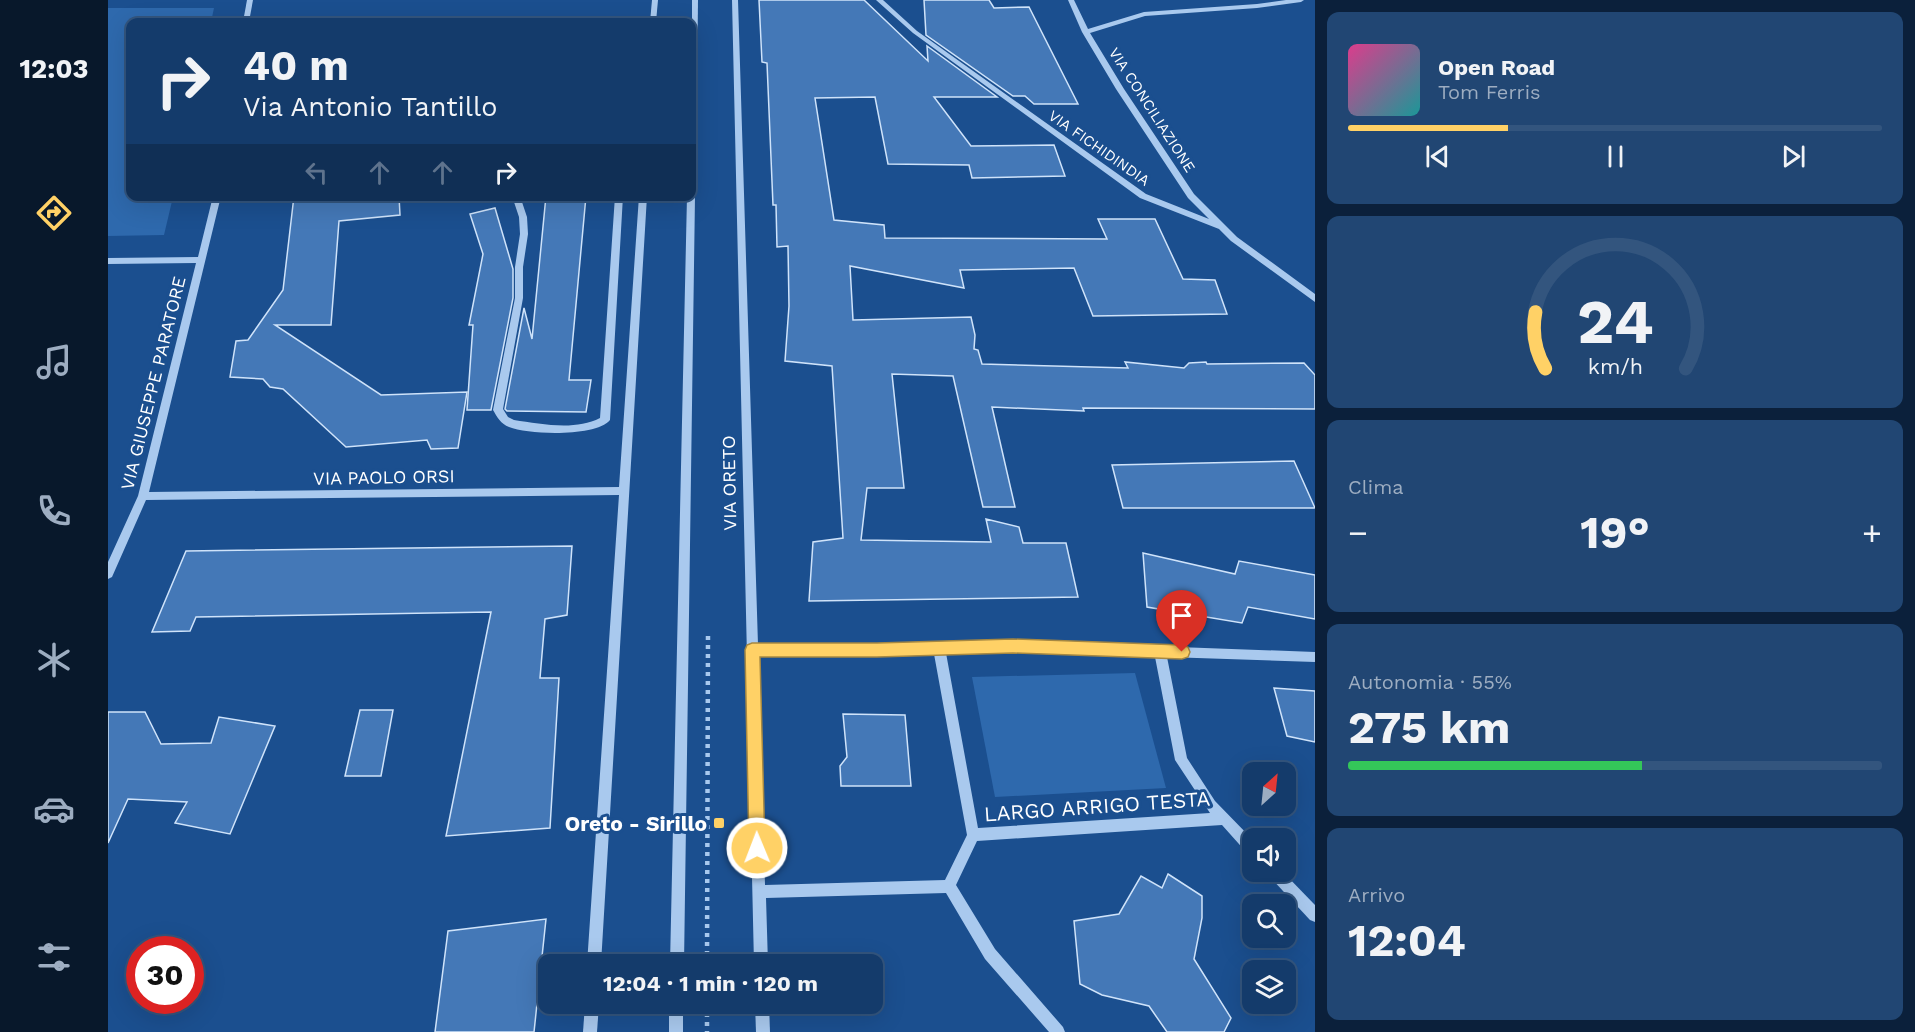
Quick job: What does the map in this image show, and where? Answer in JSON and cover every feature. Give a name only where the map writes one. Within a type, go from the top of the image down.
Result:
[{"type":"street","points":[[247,18],[250,0]]},
{"type":"street","points":[[653,18],[655,0]]},
{"type":"street","points":[[695,0],[695,18]]},
{"type":"street","name":"VIA ORETO","points":[[735,0],[761,954]]},
{"type":"street","name":"VIA FICHIDINDIA","points":[[879,0],[924,38],[1143,196],[1222,227],[1234,239],[1315,299]]},
{"type":"street","name":"VIA CONCILIAZIONE","points":[[1071,0],[1086,32],[1156,145],[1191,196],[1222,227]]},
{"type":"street","points":[[1086,32],[1144,14],[1257,6],[1301,0]]},
{"type":"street","name":"VIA GIUSEPPE PARATORE","points":[[108,573],[111,562],[143,496],[216,201]]},
{"type":"street","points":[[517,201],[524,234],[519,267],[519,298],[498,410],[505,420],[512,424],[573,428],[596,426],[605,420],[619,201]]},
{"type":"street","points":[[595,954],[643,201]]},
{"type":"street","points":[[677,954],[691,201]]},
{"type":"street","points":[[108,261],[201,260]]},
{"type":"street","name":"VIA PAOLO ORSI","points":[[143,496],[625,491]]},
{"type":"street","points":[[752,650],[1013,646],[1315,657]]},
{"type":"street","name":"LARGO ARRIGO TESTA","points":[[939,648],[973,835],[949,886]]},
{"type":"street","points":[[1160,651],[1181,760],[1211,805],[1242,838]]},
{"type":"street","name":"LARGO ARRIGO TESTA","points":[[973,835],[1223,819]]},
{"type":"street","points":[[1284,882],[1315,915]]},
{"type":"street","points":[[758,892],[949,886],[990,954],[1058,1032]]},
{"type":"street","points":[[590,1032],[591,1014]]},
{"type":"street","points":[[676,1014],[676,1032]]},
{"type":"street","points":[[762,1014],[763,1032]]},
{"type":"path","points":[[707,1014],[707,1032]]},
{"type":"shaded area","points":[[108,8],[214,8],[212,18],[126,18],[126,201],[172,201],[164,235],[108,236]]},
{"type":"shaded area","points":[[1135,673],[1166,788],[995,797],[972,677]]},
{"type":"building","points":[[759,0],[864,0],[928,61],[927,46],[997,97],[934,97],[971,146],[1054,145],[1065,176],[972,178],[969,165],[888,164],[875,97],[815,98],[834,220],[884,225],[885,238],[1107,239],[1098,219],[1155,219],[1183,279],[1215,280],[1227,314],[1093,316],[1074,268],[960,270],[964,288],[850,266],[853,320],[971,317],[975,335],[974,349],[978,350],[982,364],[1128,368],[1125,362],[1184,368],[1189,363],[1206,362],[1207,364],[1304,363],[1315,375],[1315,409],[1083,408],[1084,411],[992,407],[1015,507],[983,507],[953,376],[892,374],[904,488],[867,488],[861,540],[991,542],[986,519],[1019,527],[1023,543],[1066,543],[1078,597],[809,601],[813,542],[843,538],[832,366],[785,361],[789,306],[788,246],[777,247],[767,63],[762,62]]},
{"type":"building","points":[[924,0],[989,0],[994,8],[1029,7],[1078,104],[1034,104],[1025,96],[1013,96],[926,35]]},
{"type":"building","points":[[293,201],[399,201],[400,215],[339,221],[331,325],[275,325],[381,395],[467,392],[458,448],[431,449],[427,440],[346,447],[283,389],[270,387],[263,379],[230,377],[236,341],[248,340],[283,290]]},
{"type":"building","points":[[546,201],[586,201],[569,380],[591,380],[586,412],[507,411],[505,409],[524,308],[532,339]]},
{"type":"building","points":[[495,208],[513,269],[513,298],[491,410],[467,410],[473,325],[469,325],[483,254],[470,214]]},
{"type":"building","points":[[1294,461],[1315,508],[1123,508],[1112,465]]},
{"type":"building","points":[[572,546],[567,615],[545,619],[540,678],[559,678],[550,828],[446,836],[491,612],[196,617],[190,631],[152,632],[186,551]]},
{"type":"building","points":[[1143,553],[1235,574],[1239,561],[1315,575],[1315,619],[1248,607],[1242,623],[1147,607]]},
{"type":"building","points":[[1274,688],[1315,691],[1315,742],[1287,736]]},
{"type":"building","points":[[360,710],[393,710],[381,776],[345,776]]},
{"type":"building","points":[[108,712],[145,712],[161,744],[211,743],[219,717],[275,726],[230,834],[175,823],[187,802],[128,799],[108,843]]},
{"type":"building","points":[[843,714],[905,715],[911,786],[841,786],[840,766],[847,757]]},
{"type":"building","points":[[1168,874],[1202,896],[1202,918],[1194,959],[1231,1018],[1224,1032],[1167,1032],[1149,1006],[1102,995],[1080,984],[1074,921],[1119,914],[1141,876],[1162,888]]},
{"type":"building","points":[[546,919],[542,954],[538,954],[538,994],[534,1032],[435,1032],[448,931]]},
{"type":"place","name":"Oreto - Sirillo","points":[[719,823]]},
{"type":"route","points":[[757,848],[752,650],[877,650],[1013,646],[1182,652]]}]
